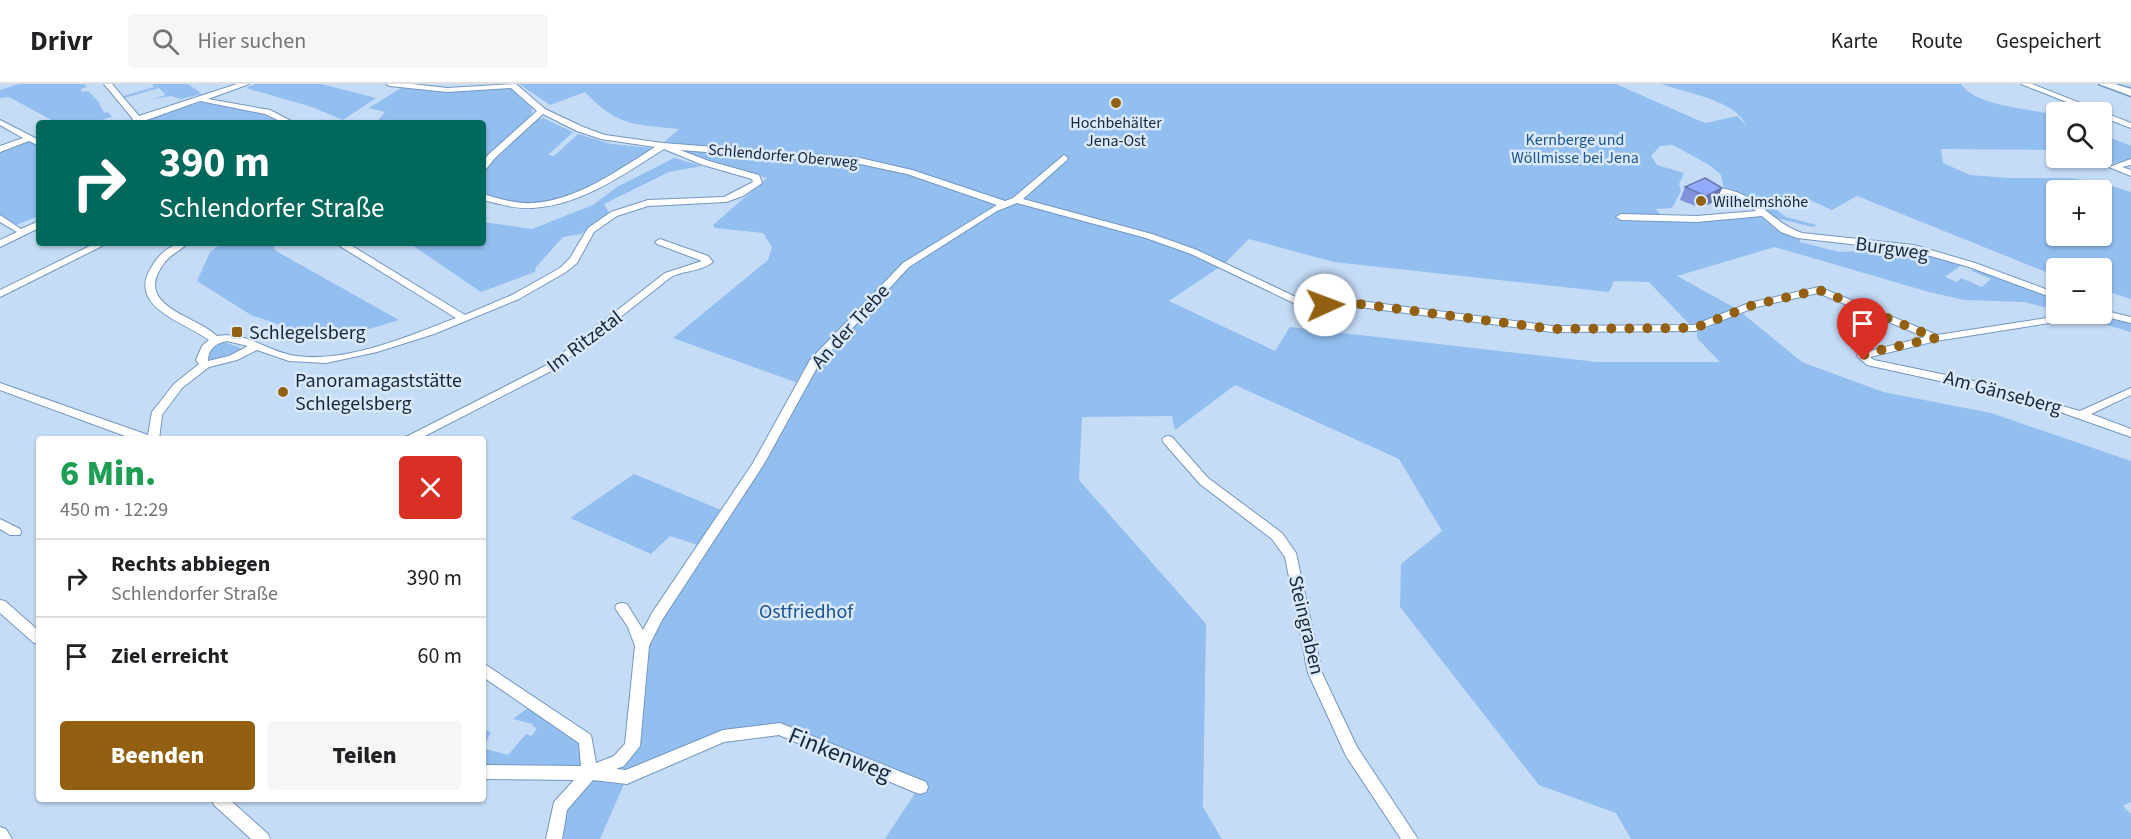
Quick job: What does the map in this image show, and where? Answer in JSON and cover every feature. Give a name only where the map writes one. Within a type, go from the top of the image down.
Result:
[{"type":"street","points":[[108,84],[134,120]]},
{"type":"street","points":[[225,84],[234,88]]},
{"type":"street","points":[[138,120],[245,84]]},
{"type":"street","points":[[205,365],[201,360],[208,344],[214,339],[231,337],[291,358],[321,360],[375,348],[502,302],[565,270],[581,252],[591,230],[620,212],[651,201],[720,201],[736,196],[758,183],[756,177],[706,164],[663,146],[604,137],[580,129],[542,111],[512,85],[447,90],[390,84]]},
{"type":"street","points":[[2025,84],[2072,102]]},
{"type":"street","points":[[2104,84],[2131,93]]},
{"type":"street","points":[[199,100],[267,112],[284,120]]},
{"type":"street","points":[[486,163],[542,111]]},
{"type":"street","points":[[2112,118],[2131,126]]},
{"type":"street","points":[[0,122],[36,141]]},
{"type":"street","points":[[0,149],[30,138]]},
{"type":"street","points":[[486,198],[497,203],[523,207],[545,205],[570,198],[663,146]]},
{"type":"street","name":"Schlendorfer Oberweg","points":[[663,146],[813,155],[860,161],[909,172],[1004,204]]},
{"type":"street","name":"An der Trebe","points":[[554,839],[560,807],[589,773],[619,761],[632,746],[642,646],[657,617],[758,464],[814,362],[906,265],[1004,204],[1016,200],[1064,158]]},
{"type":"street","points":[[2131,162],[2113,167],[2131,172]]},
{"type":"street","name":"Burgweg","points":[[1711,191],[1728,191],[1741,195],[1784,230],[1800,236],[1914,248],[1972,265],[2046,292]]},
{"type":"street","points":[[1016,200],[1149,236],[1194,252],[1299,302],[1325,305],[1360,304],[1552,329],[1695,328],[1753,305],[1819,290],[1936,338],[2046,321]]},
{"type":"street","points":[[1621,217],[1697,219],[1764,213]]},
{"type":"street","points":[[0,218],[17,229]]},
{"type":"street","points":[[0,237],[36,220]]},
{"type":"street","points":[[0,244],[36,226]]},
{"type":"street","name":"Im Ritzetal","points":[[414,436],[540,374],[668,275],[688,267],[701,267],[708,262],[705,258],[660,242]]},
{"type":"street","points":[[0,294],[97,246]]},
{"type":"street","points":[[179,246],[158,263],[152,274],[149,290],[153,301],[214,339]]},
{"type":"street","points":[[345,246],[463,318]]},
{"type":"street","points":[[2112,315],[2131,320]]},
{"type":"street","name":"Am Gänseberg","points":[[1936,338],[1862,356],[1871,363],[1967,381],[2082,414],[2131,433]]},
{"type":"street","points":[[152,436],[156,415],[178,386],[205,365],[233,358],[256,346]]},
{"type":"street","points":[[0,386],[140,436]]},
{"type":"street","points":[[2082,414],[2131,391]]},
{"type":"street","name":"Steingraben","points":[[1168,440],[1204,481],[1277,536],[1291,555],[1315,673],[1351,751],[1410,839]]},
{"type":"street","points":[[0,523],[15,532]]},
{"type":"street","points":[[0,605],[36,635]]},
{"type":"street","name":"An der Trebe","points":[[622,608],[634,624],[642,646]]},
{"type":"street","points":[[486,671],[586,740],[589,773]]},
{"type":"street","name":"Finkenweg","points":[[486,771],[589,773],[627,777],[723,736],[780,729],[855,758],[920,787]]},
{"type":"street","points":[[222,802],[262,839]]},
{"type":"street","points":[[0,834],[4,839]]},
{"type":"green space","points":[[19,84],[85,84],[87,87],[81,89],[82,92],[88,91],[98,101],[104,113],[108,112],[112,117],[105,120],[51,120],[9,97],[0,98],[0,90]]},
{"type":"green space","points":[[152,84],[188,84],[202,94],[181,99],[171,96],[152,99],[166,95],[159,88],[121,99],[119,97],[154,87]]},
{"type":"green space","points":[[255,84],[321,84],[376,98],[343,120],[312,107],[246,88]]},
{"type":"green space","points":[[519,84],[1616,84],[1706,123],[1737,116],[1746,125],[1741,117],[1732,110],[1709,98],[1661,84],[1961,84],[1979,98],[2005,106],[2046,113],[2046,150],[1941,149],[1943,163],[1970,175],[2084,180],[2046,180],[2046,246],[2112,246],[2112,186],[2131,192],[2131,299],[2112,293],[2112,258],[2046,258],[2046,272],[1857,196],[1832,210],[1808,199],[1773,206],[1754,193],[1786,217],[1817,225],[1813,227],[1772,217],[1749,198],[1724,188],[1721,175],[1711,166],[1673,145],[1660,146],[1651,156],[1657,165],[1684,173],[1679,184],[1681,191],[1672,208],[1656,209],[1665,221],[1761,215],[1799,237],[1800,242],[1839,252],[1857,251],[1855,244],[1904,248],[1963,264],[1945,277],[1957,282],[1961,278],[1982,287],[1991,279],[1972,271],[1976,268],[2046,294],[2046,308],[2024,302],[1964,300],[1775,247],[1677,276],[1735,308],[1691,326],[1649,282],[1614,281],[1609,292],[1334,262],[1249,239],[1224,264],[1169,301],[1275,351],[1290,327],[1597,362],[1720,362],[1697,338],[1697,332],[1742,313],[1802,362],[1883,392],[1991,413],[2131,461],[2131,802],[2123,806],[2131,814],[2131,839],[1631,839],[1616,813],[1539,785],[1400,607],[1401,564],[1442,531],[1399,459],[1235,385],[1175,430],[1172,416],[1082,417],[1079,480],[1206,624],[1203,807],[1222,839],[885,839],[919,787],[780,729],[723,736],[627,777],[600,839],[554,839],[560,807],[588,774],[486,772],[486,749],[508,755],[526,734],[532,736],[537,728],[532,726],[533,724],[513,719],[533,704],[586,740],[589,773],[632,746],[642,646],[701,546],[670,536],[651,554],[570,518],[634,474],[726,512],[801,384],[673,338],[768,260],[772,247],[763,233],[715,228],[713,225],[767,178],[707,162],[663,143],[679,129],[638,124],[617,118],[585,92],[550,105]]},
{"type":"green space","points":[[401,88],[440,91],[510,88],[532,108],[532,114],[486,159],[486,120],[378,120],[385,112],[369,108]]},
{"type":"green space","points":[[202,102],[263,113],[278,120],[146,120]]},
{"type":"green space","points":[[543,118],[573,132],[548,155],[554,156],[578,134],[611,144],[652,148],[653,150],[585,189],[548,202],[509,201],[486,194],[486,168],[489,164],[536,120]]},
{"type":"green space","points":[[2112,138],[2131,146],[2131,159],[2112,164]]},
{"type":"green space","points":[[30,141],[36,144],[36,217],[16,225],[0,215],[0,151]]},
{"type":"green space","points":[[674,158],[702,166],[669,172],[604,204],[609,213],[581,234],[563,237],[536,267],[535,272],[481,292],[413,246],[486,246],[486,222],[532,229],[593,205],[617,187]]},
{"type":"green space","points":[[218,246],[274,246],[276,251],[399,320],[339,338],[298,331],[251,315],[197,281],[210,252]]},
{"type":"green space","points":[[2112,318],[2131,323],[2131,332],[2104,324],[2112,324]]},
{"type":"green space","points":[[223,342],[239,347],[240,350],[215,360],[206,358],[215,346]]},
{"type":"green space","points":[[486,730],[491,732],[486,742]]},
{"type":"building","points":[[1705,178],[1722,188],[1706,196],[1685,187]]},
{"type":"place","name":"Hochbehälter Jena-Ost","points":[[1116,103]]},
{"type":"place","name":"Wilhelmshöhe","points":[[1701,201]]},
{"type":"place","name":"Schlegelsberg","points":[[237,332]]},
{"type":"place","name":"Panoramagaststätte Schlegelsberg","points":[[283,392]]},
{"type":"route","points":[[1325,305],[1360,304],[1552,329],[1695,328],[1753,305],[1819,290],[1936,338],[1867,353],[1862,356],[1863,360]]},
{"type":"park label","name":"Kernberge und Wöllmisse bei Jena","points":[[1575,148]]},
{"type":"park label","name":"Ostfriedhof","points":[[806,611]]}]
